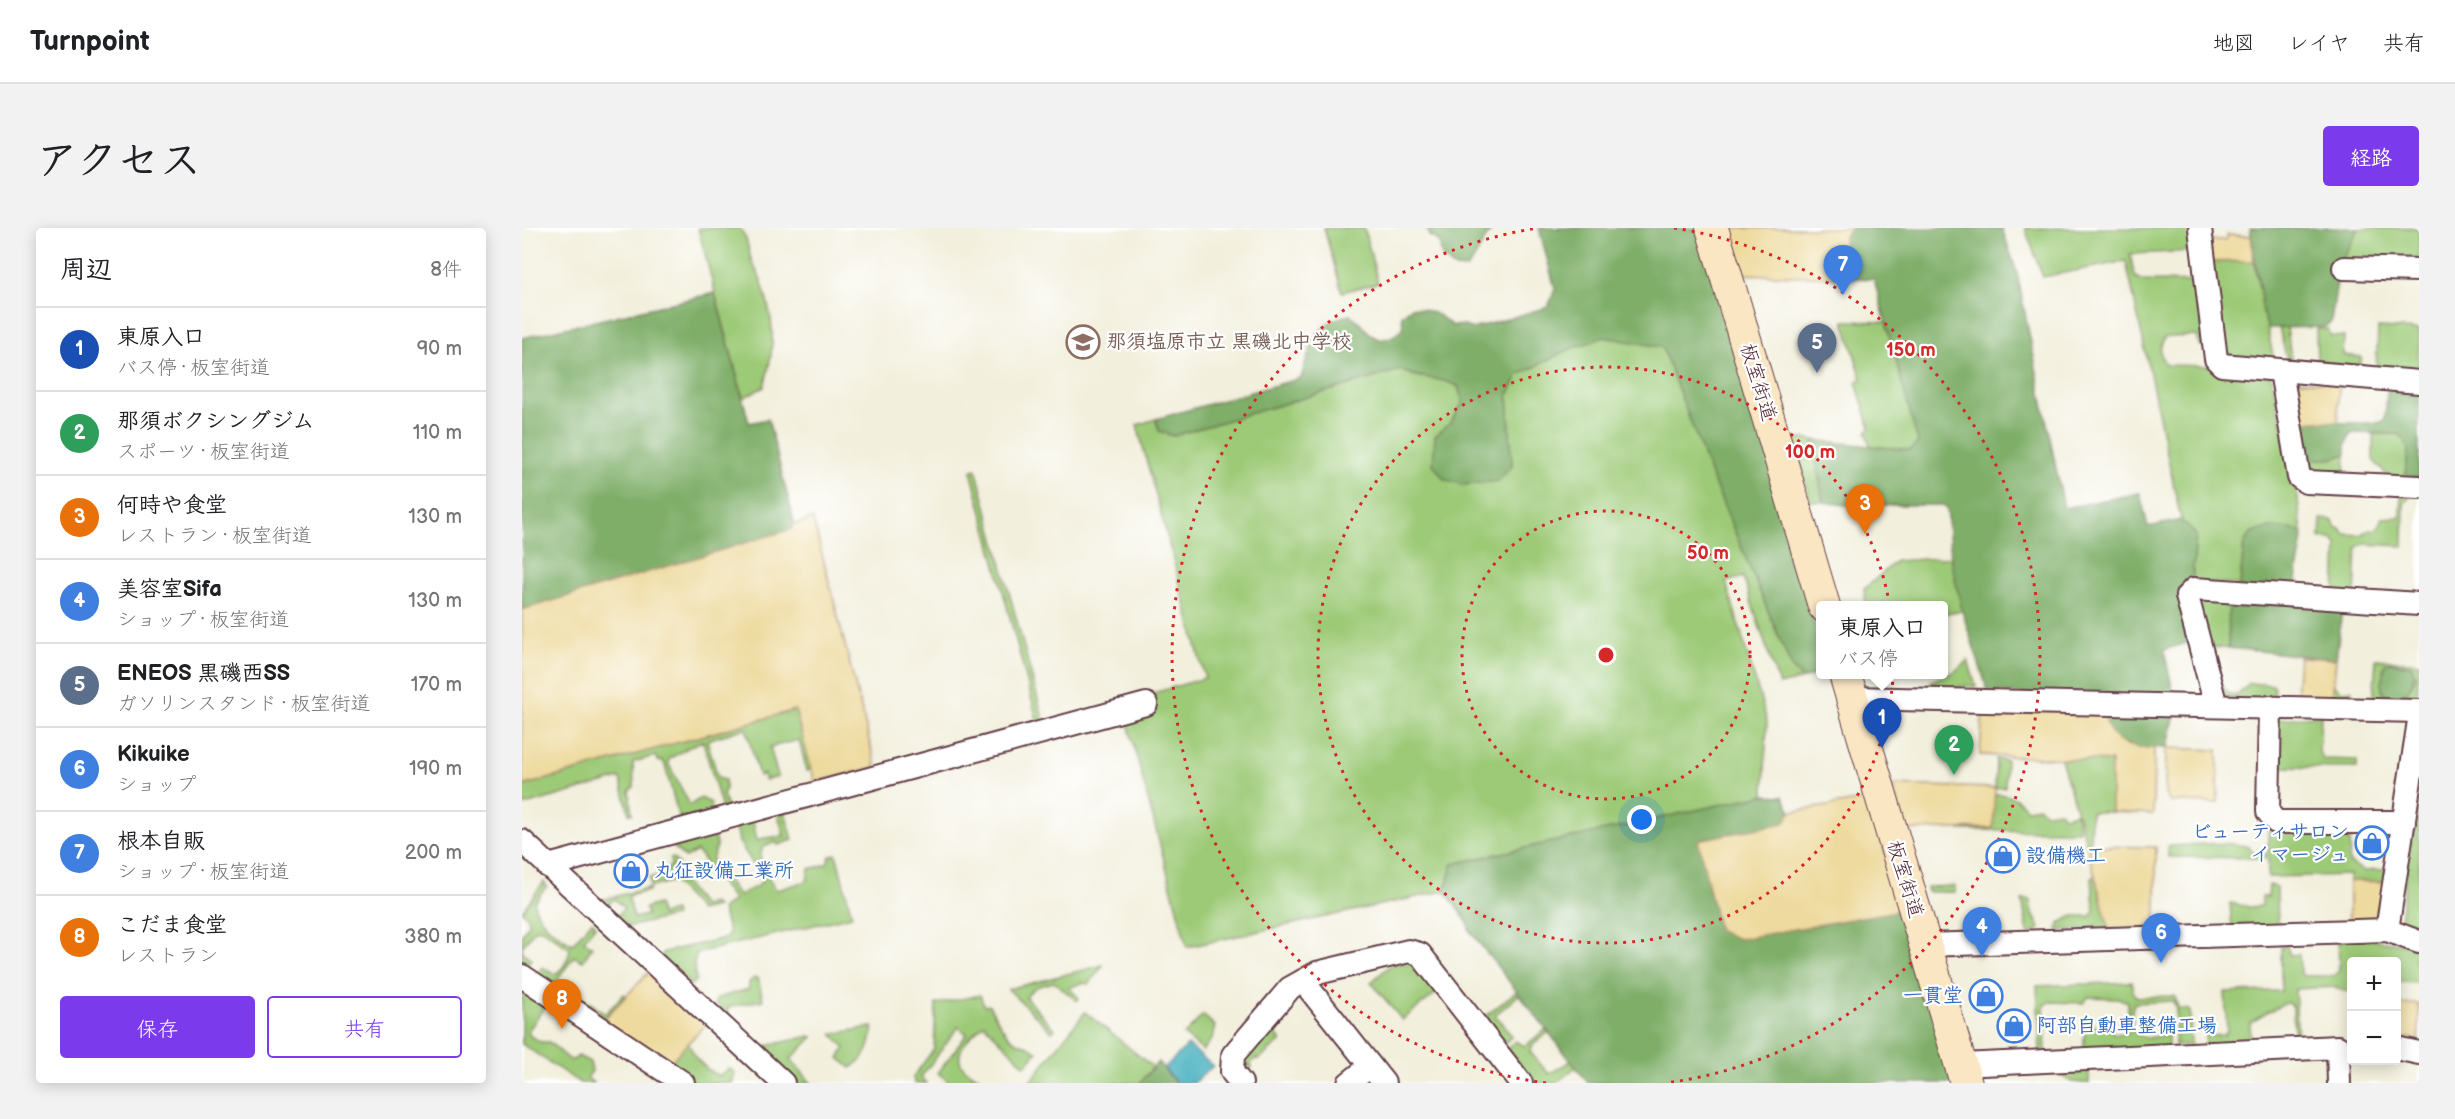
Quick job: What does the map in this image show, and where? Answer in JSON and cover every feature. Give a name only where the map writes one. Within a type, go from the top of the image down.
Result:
[{"type":"main road","name":"板室街道","points":[[1712,228],[1823,601]]},
{"type":"main road","name":"板室街道","points":[[1848,686],[1963,1074]]},
{"type":"street","points":[[2199,228],[2216,359],[2222,365],[2419,382]]},
{"type":"street","points":[[2344,268],[2419,270]]},
{"type":"street","points":[[2281,371],[2299,477],[2306,482],[2419,487]]},
{"type":"street","points":[[2216,706],[2187,596],[2194,589],[2419,604]]},
{"type":"street","points":[[1848,686],[2216,706],[2419,711]]},
{"type":"street","points":[[548,866],[1146,704]]},
{"type":"street","points":[[2270,707],[2268,813],[2276,822],[2404,822]]},
{"type":"street","points":[[2387,930],[2419,721]]},
{"type":"street","points":[[522,841],[783,1083]]},
{"type":"street","points":[[1925,945],[2387,930],[2419,942]]},
{"type":"street","points":[[1241,1083],[1232,1072],[1233,1055],[1290,988],[1317,973],[1409,951],[1420,954],[1521,1083]]},
{"type":"street","points":[[522,976],[683,1083]]},
{"type":"street","points":[[1303,981],[1377,1074],[1349,1083]]},
{"type":"street","points":[[1963,1074],[2345,1047],[2339,1083]]},
{"type":"street","points":[[2401,1049],[2419,1053]]},
{"type":"green space","points":[[698,228],[739,228],[746,240],[766,298],[772,323],[771,359],[764,387],[743,398]]},
{"type":"green space","points":[[1324,228],[1364,228],[1378,283],[1342,292]]},
{"type":"green space","points":[[1427,228],[1494,228],[1466,269],[1455,268],[1442,257],[1439,241],[1429,236]]},
{"type":"green space","points":[[1539,228],[1703,228],[1816,615],[1816,674],[1803,679],[1792,668],[1711,475],[1662,347],[1604,337],[1570,349],[1518,375],[1508,395],[1512,466],[1498,481],[1464,485],[1444,479],[1433,464],[1435,436],[1451,422],[1463,403],[1458,386],[1400,370],[1173,436],[1159,431],[1156,419],[1301,378],[1316,337],[1330,322],[1339,318],[1351,315],[1374,337],[1380,339],[1393,336],[1403,329],[1402,315],[1412,307],[1434,313],[1452,326],[1463,325],[1472,329],[1548,307],[1555,289]]},
{"type":"green space","points":[[1851,228],[2002,228],[2017,273],[2064,508],[2140,493],[2148,527],[2181,520],[2196,535],[2192,582],[2193,641],[2164,650],[2175,700],[2175,714],[2168,746],[2138,750],[2114,738],[2104,721],[2105,701],[1988,691],[1962,611],[1951,559],[1947,508],[1943,505],[1845,505],[1823,502],[1813,440],[1910,450],[1918,442],[1874,279],[1834,277],[1845,236]]},
{"type":"green space","points":[[2025,228],[2191,228],[2194,251],[2130,254],[2135,277],[2143,281],[2201,282],[2204,347],[2199,345],[2197,336],[2165,337],[2161,347],[2162,358],[2166,365],[2212,366],[2271,375],[2295,479],[2302,531],[2291,530],[2244,543],[2240,585],[2192,582],[2196,535],[2181,520],[2126,261],[2043,277]]},
{"type":"green space","points":[[2250,228],[2359,228],[2340,263],[2331,322],[2324,327],[2268,328],[2264,319]]},
{"type":"green space","points":[[2359,228],[2419,228],[2419,265],[2340,263]]},
{"type":"green space","points":[[2254,261],[2274,362],[2225,358],[2209,262]]},
{"type":"green space","points":[[715,293],[749,423],[768,419],[794,521],[793,529],[522,610],[522,338]]},
{"type":"green space","points":[[1844,321],[1886,322],[1919,442],[1910,450],[1870,446],[1866,432],[1870,428],[1856,382],[1862,379]]},
{"type":"green space","points":[[2287,327],[2291,360],[2317,362],[2316,329],[2329,329],[2330,336],[2344,337],[2343,355],[2361,357],[2361,371],[2288,364],[2279,328]]},
{"type":"green space","points":[[2378,328],[2419,330],[2418,374],[2376,372]]},
{"type":"green space","points":[[1604,337],[1662,347],[1711,475],[1792,668],[1803,679],[1779,685],[1743,577],[1726,582],[1767,721],[1764,795],[1453,864],[1444,891],[1187,947],[1126,716],[1151,705],[1153,693],[1205,678],[1137,425],[1156,419],[1159,431],[1173,436],[1400,370],[1458,386],[1463,403],[1451,422],[1435,436],[1512,466],[1508,395],[1518,375],[1570,349]]},
{"type":"green space","points":[[2393,387],[2419,389],[2419,479],[2406,475],[2408,450],[2399,434],[2350,433],[2346,454],[2334,458],[2311,458],[2301,452],[2300,420],[2324,417],[2343,423],[2379,423],[2385,420],[2387,391]]},
{"type":"green space","points":[[2373,434],[2399,434],[2404,440],[2408,450],[2406,475],[2391,480],[2373,460]]},
{"type":"green space","points":[[1794,438],[1813,440],[1823,502],[1810,501]]},
{"type":"green space","points":[[2301,452],[2317,459],[2334,458],[2346,454],[2345,479],[2308,476]]},
{"type":"green space","points":[[976,469],[1044,722],[1038,723],[971,471]]},
{"type":"green space","points":[[2401,492],[2409,492],[2408,500],[2404,503],[2403,546],[2362,544],[2357,548],[2355,595],[2335,593],[2337,544],[2332,539],[2320,538],[2321,519],[2332,520],[2336,528],[2340,528],[2345,534],[2361,535],[2371,529],[2375,530],[2382,518],[2400,517]]},
{"type":"green space","points":[[2274,527],[2302,531],[2303,538],[2296,579],[2299,590],[2343,601],[2336,659],[2228,648],[2229,595],[2240,585],[2244,543],[2252,532]]},
{"type":"green space","points":[[1951,557],[1962,611],[1948,613],[1948,601],[1866,601],[1864,589],[1896,561]]},
{"type":"green space","points":[[2229,595],[2228,648],[2206,647],[2193,600]]},
{"type":"green space","points":[[2215,658],[2219,678],[2223,687],[2231,695],[2238,695],[2249,683],[2274,685],[2273,701],[2227,701],[2210,663]]},
{"type":"green space","points":[[2376,659],[2419,663],[2417,698],[2410,705],[2373,703]],"holes":[[[2383,669],[2416,674],[2408,691],[2382,691]]]},
{"type":"green space","points":[[1968,660],[1976,687],[1931,690],[1931,681],[1948,679],[1948,674]]},
{"type":"green space","points":[[2390,662],[2412,666],[2414,679],[2413,684],[2406,691],[2389,697],[2382,691],[2381,683],[2385,664]]},
{"type":"green space","points":[[2334,685],[2342,691],[2352,690],[2348,701],[2332,701]]},
{"type":"green space","points":[[795,710],[812,769],[807,771],[799,740],[770,747],[778,777],[765,780],[764,774],[759,776],[746,728],[707,740],[718,778],[725,780],[726,789],[723,793],[727,808],[722,809],[703,741],[670,758],[668,763],[690,805],[701,798],[711,803],[711,812],[680,821],[664,762],[658,761],[655,756],[633,762],[634,787],[629,791],[632,814],[629,814],[620,778],[522,806],[522,786]]},
{"type":"green space","points":[[2321,715],[2319,752],[2323,759],[2357,760],[2357,768],[2272,767],[2273,720]]},
{"type":"green space","points":[[1996,759],[2006,760],[2005,787],[1995,788]]},
{"type":"green space","points":[[2061,759],[2111,761],[2111,812],[2091,812],[2090,846],[2087,846]]},
{"type":"green space","points":[[1994,794],[2013,797],[2027,809],[2039,807],[2046,813],[2060,811],[2064,816],[2076,813],[2079,831],[1960,830],[1960,828],[1992,828]]},
{"type":"green space","points":[[1764,795],[1783,796],[1791,812],[1785,823],[1698,840],[1739,939],[1902,910],[1954,1083],[1588,1083],[1469,930],[1468,923],[1445,891],[1453,864]]},
{"type":"green space","points":[[2415,805],[2419,806],[2419,933],[2402,924],[2400,920]]},
{"type":"green space","points":[[785,812],[793,840],[778,845],[776,842],[763,847],[760,859],[766,876],[777,890],[807,881],[809,869],[827,864],[830,856],[836,854],[852,916],[697,953],[694,964],[696,980],[691,985],[660,957],[664,952],[726,938],[729,933],[722,909],[734,900],[697,851],[685,858],[673,846],[713,834],[717,846],[712,859],[739,896],[761,884],[762,878],[739,842],[736,825],[753,821],[757,841],[784,836],[778,814]]},
{"type":"green space","points":[[2268,826],[2351,826],[2349,863],[2364,871],[2393,869],[2390,882],[2349,881],[2349,875],[2268,877],[2268,858],[2168,857],[2168,846],[2209,844],[2241,845],[2248,847],[2255,854],[2268,854]]},
{"type":"green space","points":[[673,858],[678,864],[676,873],[703,906],[713,903],[717,907],[700,911],[673,881],[651,887],[649,878],[663,874],[671,865],[670,859]]},
{"type":"green space","points":[[2092,878],[2096,878],[2109,929],[2058,930],[2059,923],[2073,916],[2091,916],[2094,910]]},
{"type":"green space","points":[[544,882],[547,886],[534,902],[543,921],[554,931],[572,944],[592,921],[596,925],[584,940],[592,947],[583,961],[574,956],[552,988],[536,977],[542,967],[554,974],[560,970],[567,960],[570,949],[542,929],[535,929],[522,947],[522,934],[529,924],[528,917],[522,911]]},
{"type":"green space","points":[[2269,885],[2277,887],[2278,928],[2232,928],[2230,903],[2249,907],[2262,906],[2262,897],[2268,897]]},
{"type":"green space","points":[[1955,886],[1955,892],[1928,892],[1927,887]]},
{"type":"green space","points":[[649,888],[649,891],[628,896],[634,918],[647,915],[645,908],[658,904],[661,915],[674,911],[675,916],[628,927],[616,917],[624,908],[614,899],[605,908],[597,901]]},
{"type":"green space","points":[[2022,900],[2030,900],[2031,910],[2040,928],[2035,933],[2028,933]]},
{"type":"green space","points":[[2338,936],[2418,945],[2415,961],[2419,965],[2419,983],[2401,982],[2401,957],[2347,957],[2347,991],[2336,987],[2295,989],[2298,1042],[2295,1043],[2293,1008],[2289,1003],[2282,1004],[2250,1023],[2251,1045],[2206,1046],[2204,1022],[2207,1022],[2211,1036],[2224,1035],[2227,1032],[2225,992],[2281,991],[2281,947],[2287,946],[2290,955],[2299,954],[2300,972],[2303,976],[2333,976],[2339,971]]},
{"type":"green space","points":[[522,947],[523,952],[531,959],[525,969],[522,967]]},
{"type":"green space","points":[[1415,962],[1439,991],[1402,1020],[1371,982],[1391,965]]},
{"type":"green space","points":[[1103,965],[1089,984],[1081,983],[1069,988],[1079,998],[1077,1001],[1054,982],[1038,987],[1028,994],[1026,998],[1055,1029],[1052,1032],[1008,989]]},
{"type":"green space","points":[[758,978],[763,1000],[728,1007],[728,1014],[715,1003],[717,998],[749,989],[749,982]]},
{"type":"green space","points":[[2132,982],[2133,993],[2137,997],[2175,996],[2178,1009],[2190,1010],[2191,1045],[2175,1046],[2176,1017],[2173,1001],[2134,1003],[2132,1030],[2147,1038],[2168,1035],[2168,1048],[2084,1053],[2084,1018],[2089,1018],[2094,1027],[2110,1027],[2114,1034],[2128,1033],[2128,1002],[2118,998],[2088,997],[2084,1003],[2050,1002],[2044,1005],[2046,1053],[2040,1052],[2037,986]]},
{"type":"green space","points":[[522,984],[548,1002],[528,1031],[530,1036],[541,1042],[549,1042],[570,1060],[578,1056],[590,1062],[592,1071],[587,1078],[594,1083],[580,1083],[522,1044]]},
{"type":"green space","points":[[566,990],[575,996],[581,996],[605,1014],[624,994],[626,996],[602,1021],[563,996]]},
{"type":"green space","points":[[1517,991],[1520,994],[1495,1015],[1512,1036],[1504,1044],[1483,1018]]},
{"type":"green space","points":[[980,995],[984,1006],[989,1005],[1000,1025],[1011,1038],[1037,1052],[1025,1066],[984,1024],[964,1045],[960,1058],[966,1070],[985,1083],[950,1083],[938,1073],[967,1034],[958,1027],[921,1077],[927,1083],[914,1083],[913,1077],[934,1049],[936,1004]]},
{"type":"green space","points":[[1085,1012],[1153,1067],[1140,1083],[1029,1083]]},
{"type":"green space","points":[[1203,1015],[1215,1026],[1212,1039],[1203,1051],[1184,1035]]},
{"type":"green space","points":[[1268,1023],[1281,1041],[1258,1060],[1256,1058],[1250,1064],[1252,1067],[1247,1072],[1242,1067],[1245,1048]]},
{"type":"green space","points":[[873,1027],[868,1050],[851,1068],[839,1058],[845,1048],[832,1034]]},
{"type":"green space","points":[[1546,1029],[1549,1032],[1531,1047],[1530,1052],[1549,1074],[1571,1061],[1576,1067],[1556,1083],[1535,1083],[1508,1049],[1515,1041],[1525,1046]]},
{"type":"green space","points":[[813,1037],[791,1059],[811,1083],[798,1083],[761,1047]]},
{"type":"green space","points":[[688,1043],[696,1058],[707,1069],[719,1076],[729,1068],[735,1073],[732,1083],[697,1083],[668,1064]]},
{"type":"green space","points":[[1158,1062],[1175,1083],[1140,1083]]},
{"type":"green space","points":[[2089,1067],[2089,1083],[2067,1080],[2058,1069]]},
{"type":"sand","points":[[1725,228],[1851,228],[1845,236],[1834,277],[1739,274]]},
{"type":"sand","points":[[2227,235],[2251,236],[2254,261],[2209,262],[2206,240],[2225,240]]},
{"type":"sand","points":[[2291,380],[2339,383],[2338,422],[2295,423]]},
{"type":"sand","points":[[813,519],[876,767],[815,782],[795,710],[522,786],[522,610],[792,529],[793,525]]},
{"type":"sand","points":[[2299,657],[2336,659],[2332,701],[2296,700]]},
{"type":"sand","points":[[1983,705],[2105,708],[2108,727],[2119,740],[2134,747],[2154,748],[2153,814],[2111,812],[2111,761],[1980,755]]},
{"type":"sand","points":[[2166,748],[2218,750],[2218,803],[2170,802],[2165,794]]},
{"type":"sand","points":[[1892,785],[1995,788],[1993,828],[1907,830]]},
{"type":"sand","points":[[1869,799],[1902,910],[1739,939],[1719,931],[1698,840],[1784,823],[1791,812]]},
{"type":"sand","points":[[2087,846],[2156,847],[2156,927],[2109,929]]},
{"type":"sand","points":[[2349,881],[2390,882],[2384,922],[2349,926]]},
{"type":"sand","points":[[650,971],[707,1023],[668,1064],[602,1021]]},
{"type":"sand","points":[[2419,1004],[2419,1042],[2411,1038],[2401,1039],[2401,1005]]},
{"type":"water","points":[[1188,1045],[1213,1066],[1194,1083],[1177,1083],[1164,1068]]},
{"type":"place","name":"根本自販","points":[[1843,295]]},
{"type":"place","name":"那須塩原市立 黒磯北中学校","points":[[1083,342]]},
{"type":"place","name":"ENEOS 黒磯西SS","points":[[1817,373]]},
{"type":"place","name":"何時や食堂","points":[[1865,534]]},
{"type":"place","name":"東原入口","points":[[1882,748]]},
{"type":"place","name":"那須ボクシングジム","points":[[1954,775]]},
{"type":"place","name":"ビューティサロン イマージュ","points":[[2372,843]]},
{"type":"place","name":"設備機工","points":[[2003,856]]},
{"type":"place","name":"丸征設備工業所","points":[[631,871]]},
{"type":"place","name":"美容室Sifa","points":[[1982,957]]},
{"type":"place","name":"Kikuike","points":[[2161,963]]},
{"type":"place","name":"一貫堂","points":[[1986,996]]},
{"type":"place","name":"阿部自動車整備工場","points":[[2014,1026]]},
{"type":"place","name":"こだま食堂","points":[[562,1029]]}]
